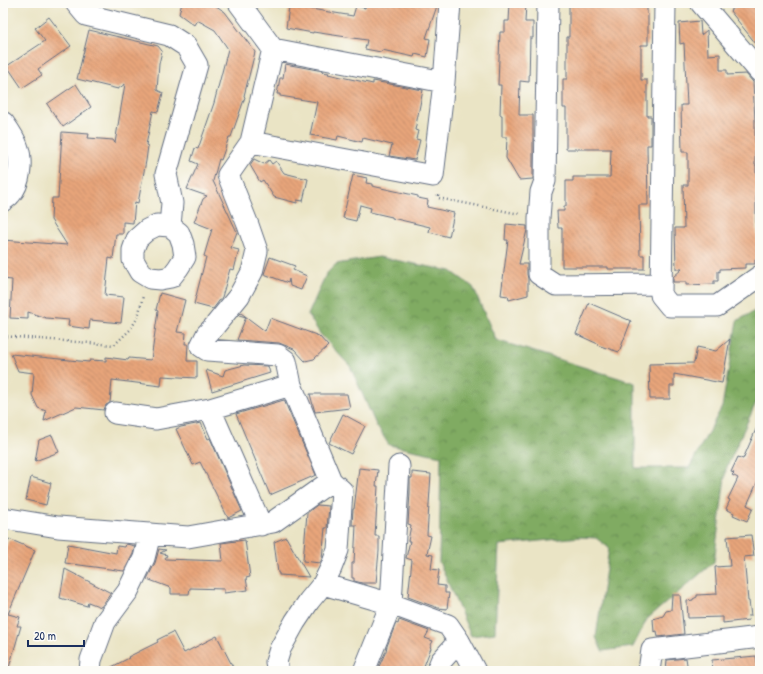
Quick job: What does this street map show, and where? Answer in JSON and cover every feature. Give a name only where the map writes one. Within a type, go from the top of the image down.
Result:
[{"type":"street","points":[[76,3],[86,16],[169,35],[186,46],[197,65],[166,174],[172,203],[170,226]]},
{"type":"street","points":[[239,3],[273,49],[444,82]]},
{"type":"street","points":[[251,142],[433,176],[444,82],[450,3]]},
{"type":"street","points":[[548,3],[545,181],[541,192],[539,218],[539,274],[556,285],[661,284]]},
{"type":"street","points":[[665,3],[661,295],[670,306],[717,306],[760,276]]},
{"type":"street","points":[[701,3],[760,72]]},
{"type":"street","points":[[273,49],[251,142],[228,175],[248,225],[256,251],[252,272],[239,296],[207,334],[201,346],[207,350],[278,356],[286,361],[292,385],[331,481],[342,491],[338,550],[323,584],[302,611],[280,649],[276,662],[278,671]]},
{"type":"street","points":[[3,123],[17,146],[20,170],[11,194],[3,200]]},
{"type":"street","points":[[158,225],[170,226],[179,233],[183,244],[185,257],[170,277],[160,279],[150,278],[140,272],[133,260],[133,250],[137,239],[147,230],[158,225]]},
{"type":"street","points":[[115,413],[156,419],[210,409],[292,385]]},
{"type":"street","points":[[210,409],[262,525]]},
{"type":"street","points":[[364,671],[391,604],[399,466]]},
{"type":"street","points":[[3,518],[58,527],[188,537],[273,522],[331,481]]},
{"type":"street","points":[[90,671],[91,660],[105,622],[128,591],[144,558],[150,534]]},
{"type":"street","points":[[323,584],[391,604],[448,625],[459,640],[475,671]]},
{"type":"street","points":[[649,671],[652,650],[760,637]]},
{"type":"street","points":[[437,671],[441,661],[459,640]]},
{"type":"path","points":[[433,176],[439,187],[438,198],[539,218]]},
{"type":"path","points":[[3,336],[114,345],[130,330],[138,317],[147,276]]},
{"type":"green space","points":[[379,257],[451,271],[473,287],[496,340],[635,383],[635,468],[689,468],[722,407],[737,321],[760,308],[760,394],[726,469],[714,562],[647,619],[633,647],[602,651],[596,637],[609,548],[596,538],[580,537],[499,545],[495,633],[471,636],[439,562],[441,456],[389,445],[376,425],[350,366],[321,335],[308,315],[326,274],[336,264]]},
{"type":"building","points":[[182,3],[212,3],[225,12],[255,52],[245,97],[231,137],[229,137],[221,160],[219,159],[213,181],[237,232],[231,248],[239,250],[234,270],[230,269],[222,297],[213,309],[194,304],[206,257],[204,256],[212,229],[194,222],[203,199],[207,196],[187,189],[198,164],[191,161],[195,148],[198,149],[214,103],[228,49],[215,30],[197,20],[194,25],[179,14]]},
{"type":"building","points":[[366,3],[438,3],[426,38],[430,39],[427,57],[415,54],[414,57],[382,50],[381,52],[365,49],[367,40],[286,28],[289,7],[293,6],[353,16],[356,6],[365,8]]},
{"type":"building","points":[[510,3],[526,3],[525,22],[533,22],[533,38],[530,38],[529,82],[520,81],[519,115],[533,115],[533,179],[519,180],[506,158],[507,137],[502,137],[502,115],[500,115],[501,85],[498,85],[500,32],[505,32],[505,21],[509,21]]},
{"type":"building","points":[[569,3],[647,3],[648,45],[641,45],[641,80],[647,80],[647,116],[651,116],[651,145],[647,145],[648,205],[639,205],[640,255],[644,255],[644,269],[562,267],[562,228],[558,228],[557,211],[564,211],[564,206],[566,206],[566,181],[573,181],[573,177],[610,177],[611,149],[566,149],[566,108],[563,108],[563,79],[567,79]]},
{"type":"building","points":[[741,3],[752,3],[760,12],[760,49],[730,11]]},
{"type":"building","points":[[49,17],[71,46],[38,69],[42,75],[22,88],[7,66],[45,41],[35,28]]},
{"type":"building","points":[[700,21],[701,35],[707,30],[708,55],[720,54],[720,70],[727,70],[727,75],[746,74],[753,82],[755,165],[756,173],[760,173],[760,190],[756,190],[756,230],[757,245],[759,245],[759,260],[755,260],[755,264],[745,264],[745,268],[720,269],[720,272],[718,271],[718,281],[714,281],[714,284],[686,285],[686,282],[673,282],[673,277],[682,269],[676,269],[675,228],[684,228],[683,185],[688,185],[688,152],[682,152],[681,105],[687,105],[684,43],[680,44],[679,23]]},
{"type":"building","points":[[89,30],[158,46],[162,51],[159,64],[157,90],[163,93],[158,112],[153,111],[146,145],[148,146],[146,161],[138,203],[135,202],[133,223],[123,222],[123,234],[116,234],[113,259],[109,258],[105,295],[124,297],[121,323],[90,320],[89,329],[68,326],[69,320],[46,318],[28,312],[28,319],[10,318],[12,280],[3,279],[3,240],[67,245],[51,220],[52,198],[58,198],[62,132],[89,134],[88,138],[113,140],[115,143],[125,84],[118,89],[77,79]]},
{"type":"building","points":[[285,64],[323,71],[322,72],[329,73],[328,74],[373,84],[373,81],[423,90],[415,130],[418,131],[416,139],[420,140],[415,160],[389,156],[392,145],[363,138],[362,142],[338,136],[337,140],[310,135],[317,102],[280,96],[280,94],[277,94],[280,78],[283,78]]},
{"type":"building","points":[[76,84],[91,107],[63,127],[47,104]]},
{"type":"building","points":[[254,159],[264,164],[269,160],[272,164],[276,161],[284,173],[308,179],[303,201],[297,200],[297,203],[274,197],[263,180],[260,182],[250,165]]},
{"type":"building","points":[[353,175],[367,178],[366,183],[372,184],[372,186],[418,196],[418,198],[428,200],[427,207],[454,213],[449,237],[429,232],[430,227],[370,212],[371,208],[360,205],[356,221],[343,218]]},
{"type":"building","points":[[506,224],[527,226],[519,264],[527,264],[528,295],[509,300],[508,296],[501,295],[508,240],[505,240]]},
{"type":"building","points":[[270,257],[295,266],[293,270],[307,276],[301,290],[290,286],[289,279],[288,283],[264,274]]},
{"type":"building","points":[[160,293],[185,300],[177,332],[186,333],[185,344],[188,344],[187,361],[197,361],[197,378],[162,376],[161,386],[112,380],[110,403],[106,405],[104,410],[76,407],[44,421],[46,411],[38,408],[32,395],[34,373],[18,371],[11,354],[89,362],[90,360],[106,361],[106,357],[128,360],[129,358],[151,360],[158,311],[156,310]]},
{"type":"building","points":[[589,303],[631,321],[619,352],[597,345],[598,344],[576,334]]},
{"type":"building","points":[[241,313],[265,331],[270,318],[319,336],[328,346],[314,359],[305,361],[294,349],[279,343],[237,340],[246,317],[239,315]]},
{"type":"building","points":[[730,339],[722,383],[674,374],[674,386],[670,386],[670,399],[650,399],[649,364],[694,363],[697,347],[716,351]]},
{"type":"building","points":[[244,365],[268,366],[270,373],[212,391],[206,370],[223,376],[225,370]]},
{"type":"building","points":[[310,394],[347,394],[350,408],[315,412]]},
{"type":"building","points":[[284,400],[316,475],[270,495],[236,414]]},
{"type":"building","points":[[343,414],[365,426],[351,454],[329,443]]},
{"type":"building","points":[[760,420],[760,476],[747,505],[753,508],[747,521],[733,515],[734,513],[726,509],[730,500],[728,499],[738,478],[732,475],[734,473],[731,472],[738,457],[743,459]]},
{"type":"building","points":[[201,423],[208,439],[210,438],[242,511],[228,518],[200,462],[193,465],[176,429]]},
{"type":"building","points":[[52,435],[59,452],[35,461],[39,440]]},
{"type":"building","points":[[359,468],[378,470],[376,486],[378,486],[375,536],[379,536],[379,551],[376,583],[362,583],[354,581],[354,578],[352,578],[356,525],[352,525],[353,509]]},
{"type":"building","points":[[412,472],[431,474],[427,535],[431,536],[427,554],[433,555],[431,569],[439,570],[437,585],[445,586],[445,593],[449,593],[447,609],[438,608],[408,597],[412,560],[406,558],[410,541],[408,541],[411,525],[408,524],[410,478],[412,478]]},
{"type":"building","points":[[31,477],[51,483],[46,505],[26,500]]},
{"type":"building","points":[[317,505],[329,506],[327,528],[325,528],[322,559],[320,563],[303,561],[307,513]]},
{"type":"building","points":[[751,535],[754,556],[744,557],[748,601],[751,616],[748,616],[749,620],[723,623],[723,617],[688,618],[687,601],[693,600],[697,597],[697,595],[717,594],[715,567],[730,566],[727,537]]},
{"type":"building","points":[[286,537],[309,577],[279,575],[274,542]]},
{"type":"building","points":[[9,539],[35,550],[8,614],[20,617],[17,626],[21,626],[8,671],[3,671],[3,555]]},
{"type":"building","points":[[245,540],[250,577],[246,578],[248,590],[224,593],[224,589],[190,588],[189,594],[171,594],[171,588],[147,579],[155,563],[159,549],[166,550],[160,553],[167,555],[165,559],[223,561],[221,543]]},
{"type":"building","points":[[68,544],[116,553],[117,546],[125,547],[126,544],[135,546],[133,554],[124,571],[65,563]]},
{"type":"building","points":[[65,569],[111,593],[101,607],[88,602],[87,606],[60,598]]},
{"type":"building","points":[[672,595],[680,595],[684,634],[658,637],[657,631],[654,632],[653,619],[663,616],[666,611],[671,610]]},
{"type":"building","points":[[399,620],[429,631],[425,638],[433,641],[422,671],[377,671],[396,623],[398,624]]},
{"type":"building","points":[[173,632],[184,653],[217,636],[235,671],[104,671],[158,642],[157,640]]},
{"type":"building","points":[[756,656],[758,671],[713,671],[712,660]]},
{"type":"building","points":[[686,658],[688,671],[666,671],[667,660]]}]
